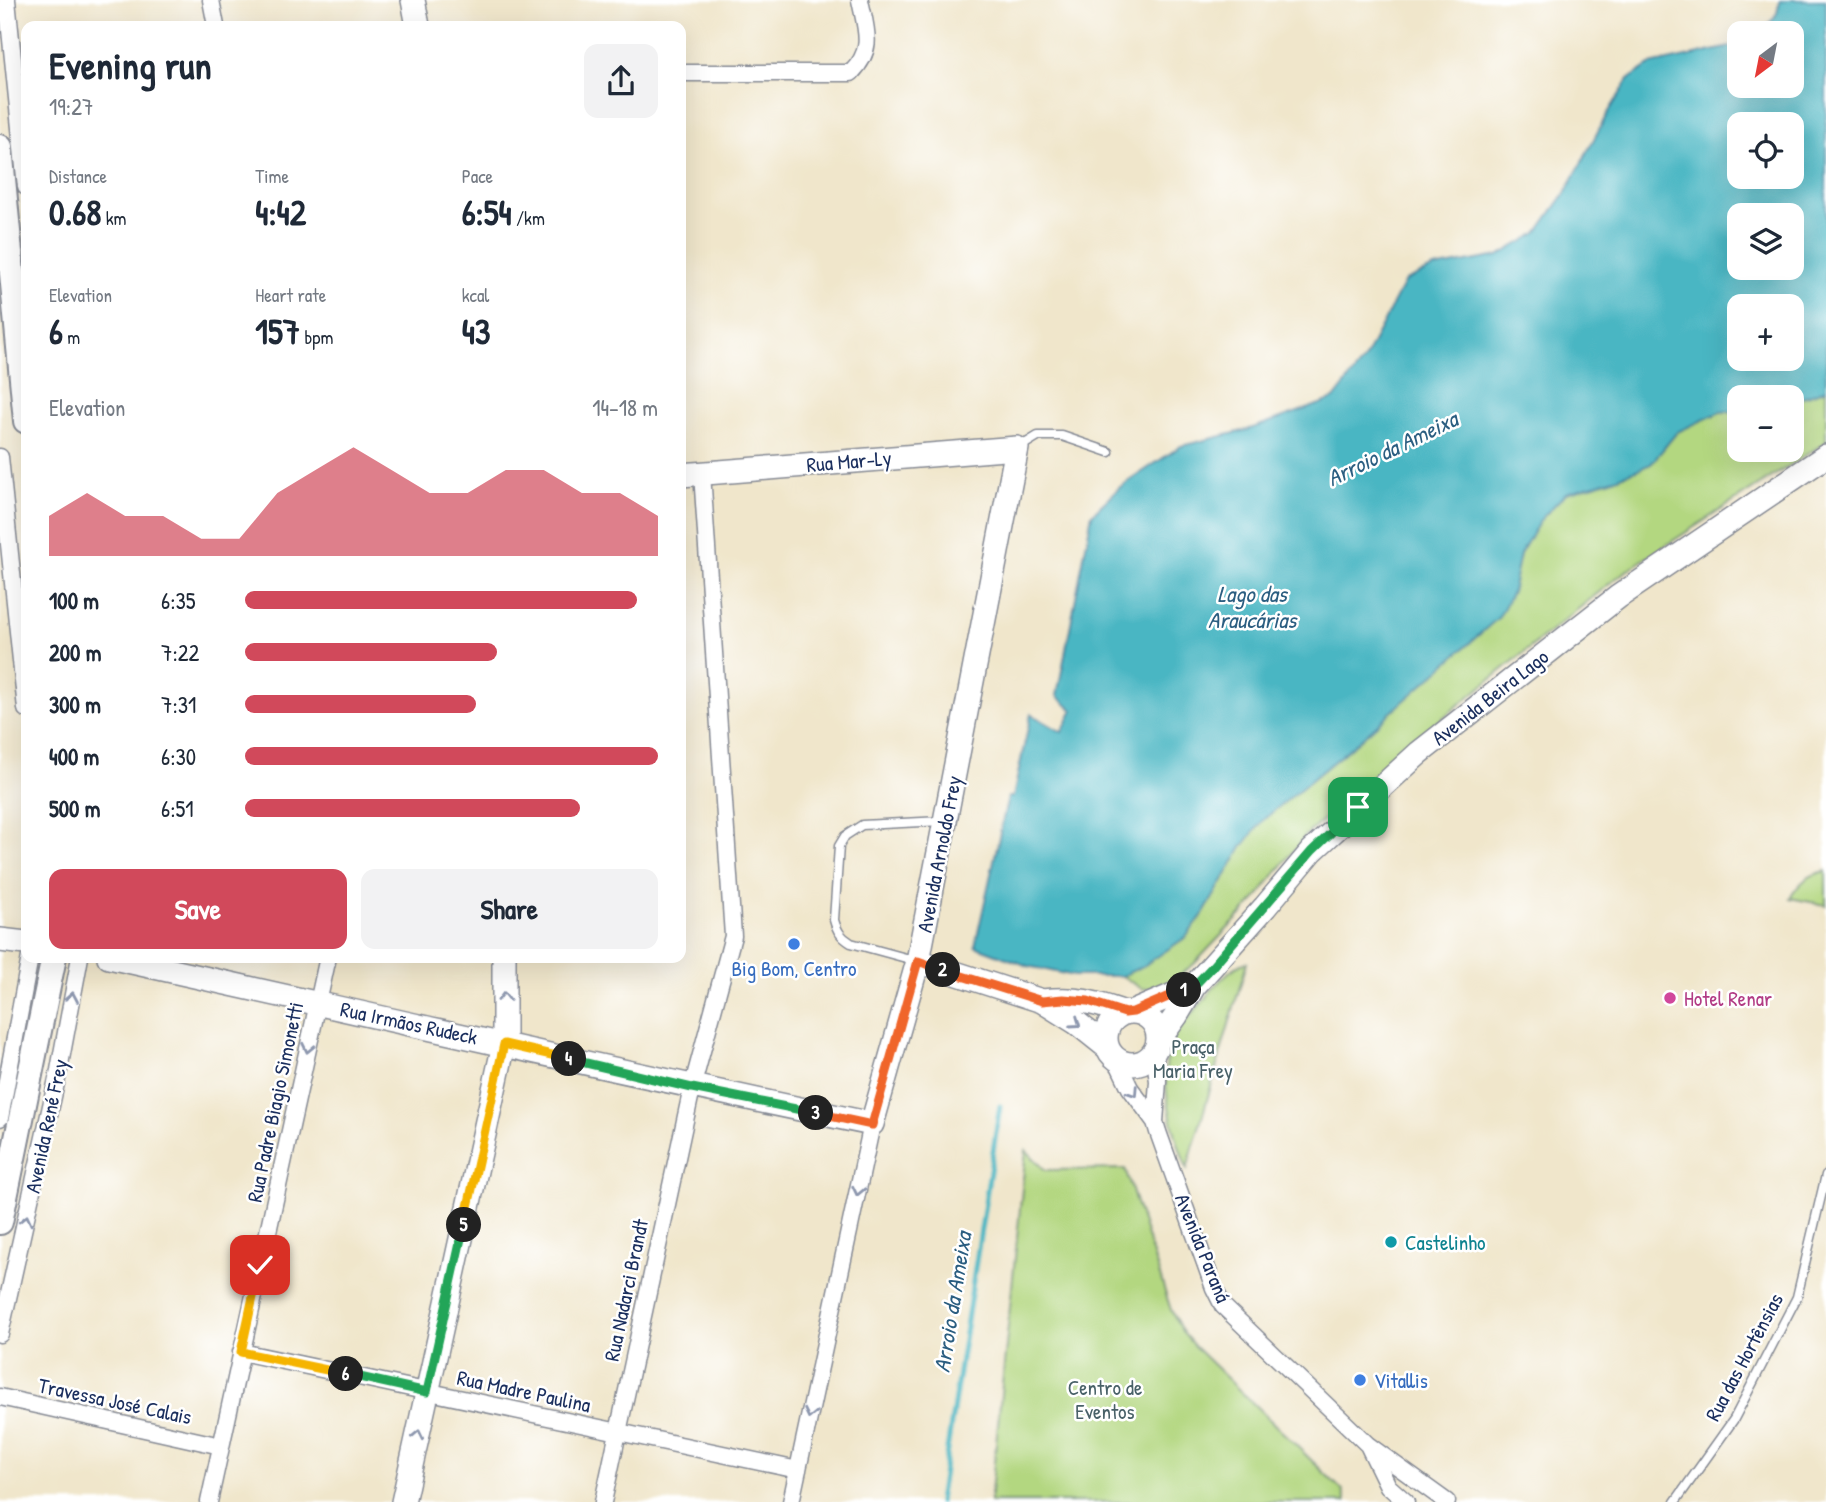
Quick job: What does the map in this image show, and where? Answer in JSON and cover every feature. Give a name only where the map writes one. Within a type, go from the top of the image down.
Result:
[{"type":"main road","points":[[0,147],[7,284],[21,385]]},
{"type":"main road","name":"Avenida René Frey","points":[[0,1222],[53,963]]},
{"type":"street","points":[[7,0],[21,138]]},
{"type":"street","points":[[211,0],[215,21]]},
{"type":"street","points":[[413,0],[417,21]]},
{"type":"street","points":[[686,73],[851,73],[862,62],[868,43],[860,0]]},
{"type":"street","name":"Rua Mar-Ly","points":[[691,474],[1017,448]]},
{"type":"street","name":"Avenida Arnoldo Frey","points":[[791,1502],[872,1125],[918,961],[1017,448]]},
{"type":"street","name":"Avenida Beira Lago","points":[[1156,1046],[1194,986],[1265,908],[1312,851],[1419,753],[1618,597],[1826,456]]},
{"type":"street","points":[[0,457],[21,661]]},
{"type":"street","name":"Rua Nadarci Brandt","points":[[603,1502],[692,1088],[733,936],[691,474]]},
{"type":"street","points":[[0,940],[21,942]]},
{"type":"street","name":"Avenida Paraná","points":[[918,961],[1042,1001],[1076,1023],[1112,1053],[1130,1088],[1156,1122],[1209,1275],[1223,1306],[1368,1445],[1447,1502]]},
{"type":"street","points":[[0,1118],[29,963]]},
{"type":"street","name":"Avenida René Frey","points":[[0,1334],[59,1070],[79,963]]},
{"type":"street","name":"Rua Irmãos Rudeck","points":[[136,963],[692,1088],[872,1125]]},
{"type":"street","name":"Rua Padre Biagio Simonetti","points":[[209,1502],[327,963]]},
{"type":"street","points":[[403,1502],[504,1044],[504,963]]},
{"type":"street","name":"Avenida Beira Lago","points":[[1129,1013],[1194,986]]},
{"type":"street","name":"Avenida Paraná","points":[[1042,1001],[1088,1001],[1146,1017],[1152,1022],[1158,1082],[1156,1122]]},
{"type":"street","points":[[1129,1013],[1119,1016],[1106,1033],[1112,1053],[1122,1062],[1136,1064],[1147,1059],[1156,1046]]},
{"type":"street","name":"Rua Madre Paulina","points":[[241,1352],[798,1470]]},
{"type":"street","name":"Travessa José Calais","points":[[0,1397],[221,1446]]},
{"type":"street","name":"Avenida Paraná","points":[[1368,1445],[1398,1500]]},
{"type":"street","points":[[1398,1500],[1411,1476]]},
{"type":"lane","points":[[1017,448],[1038,436],[1062,436],[1109,452]]},
{"type":"lane","points":[[918,961],[850,943],[836,928],[834,920],[839,846],[845,836],[862,825],[945,821]]},
{"type":"lane","name":"Rua das Hortênsias","points":[[1675,1502],[1734,1419],[1797,1297],[1826,1175]]},
{"type":"green space","points":[[1826,389],[1826,442],[1804,456],[1804,397]]},
{"type":"green space","points":[[1720,412],[1727,412],[1727,462],[1795,462],[1623,573],[1409,745],[1306,835],[1254,901],[1194,964],[1175,979],[1157,987],[1142,989],[1122,976],[1145,965],[1186,937],[1204,913],[1242,847],[1264,819],[1362,738],[1512,592],[1520,554],[1541,519],[1566,493],[1611,480],[1651,464],[1677,432]]},
{"type":"green space","points":[[1826,871],[1826,905],[1790,898],[1805,880]]},
{"type":"green space","name":"Praça Maria Frey","points":[[1247,962],[1187,1169],[1168,1104],[1168,1053],[1179,1029],[1217,984],[1234,968]]},
{"type":"green space","name":"Centro de Eventos","points":[[1026,1150],[1045,1170],[1125,1169],[1171,1310],[1183,1333],[1343,1491],[1346,1502],[990,1502]]},
{"type":"water","name":"Lago das Araucárias","points":[[1780,0],[1826,0],[1826,389],[1804,397],[1804,385],[1727,385],[1727,412],[1720,412],[1677,432],[1651,464],[1611,480],[1566,493],[1541,519],[1520,554],[1512,592],[1499,617],[1362,738],[1264,819],[1242,847],[1204,913],[1186,937],[1145,965],[1122,976],[1074,976],[1028,966],[975,946],[1008,797],[1013,797],[1031,714],[1062,732],[1073,710],[1057,696],[1092,514],[1120,487],[1181,446],[1247,430],[1334,399],[1364,360],[1405,281],[1434,268],[1498,256],[1537,233],[1566,192],[1629,79],[1650,65],[1727,48],[1727,98],[1804,98],[1804,21],[1771,21],[1777,13]]},
{"type":"waterway","name":"Arroio da Ameixa","points":[[939,1502],[1000,1106]]},
{"type":"place","name":"Big Bom, Centro","points":[[794,944]]},
{"type":"place","name":"Hotel Renar","points":[[1670,998]]},
{"type":"place","name":"Castelinho","points":[[1391,1242]]},
{"type":"place","name":"Vitallis","points":[[1360,1380]]},
{"type":"route","points":[[260,1265],[241,1352],[427,1392],[504,1044],[692,1088],[872,1125],[918,961],[1042,1001],[1088,1001],[1125,1013],[1133,1012],[1194,986],[1265,908],[1312,851],[1358,807]]}]
